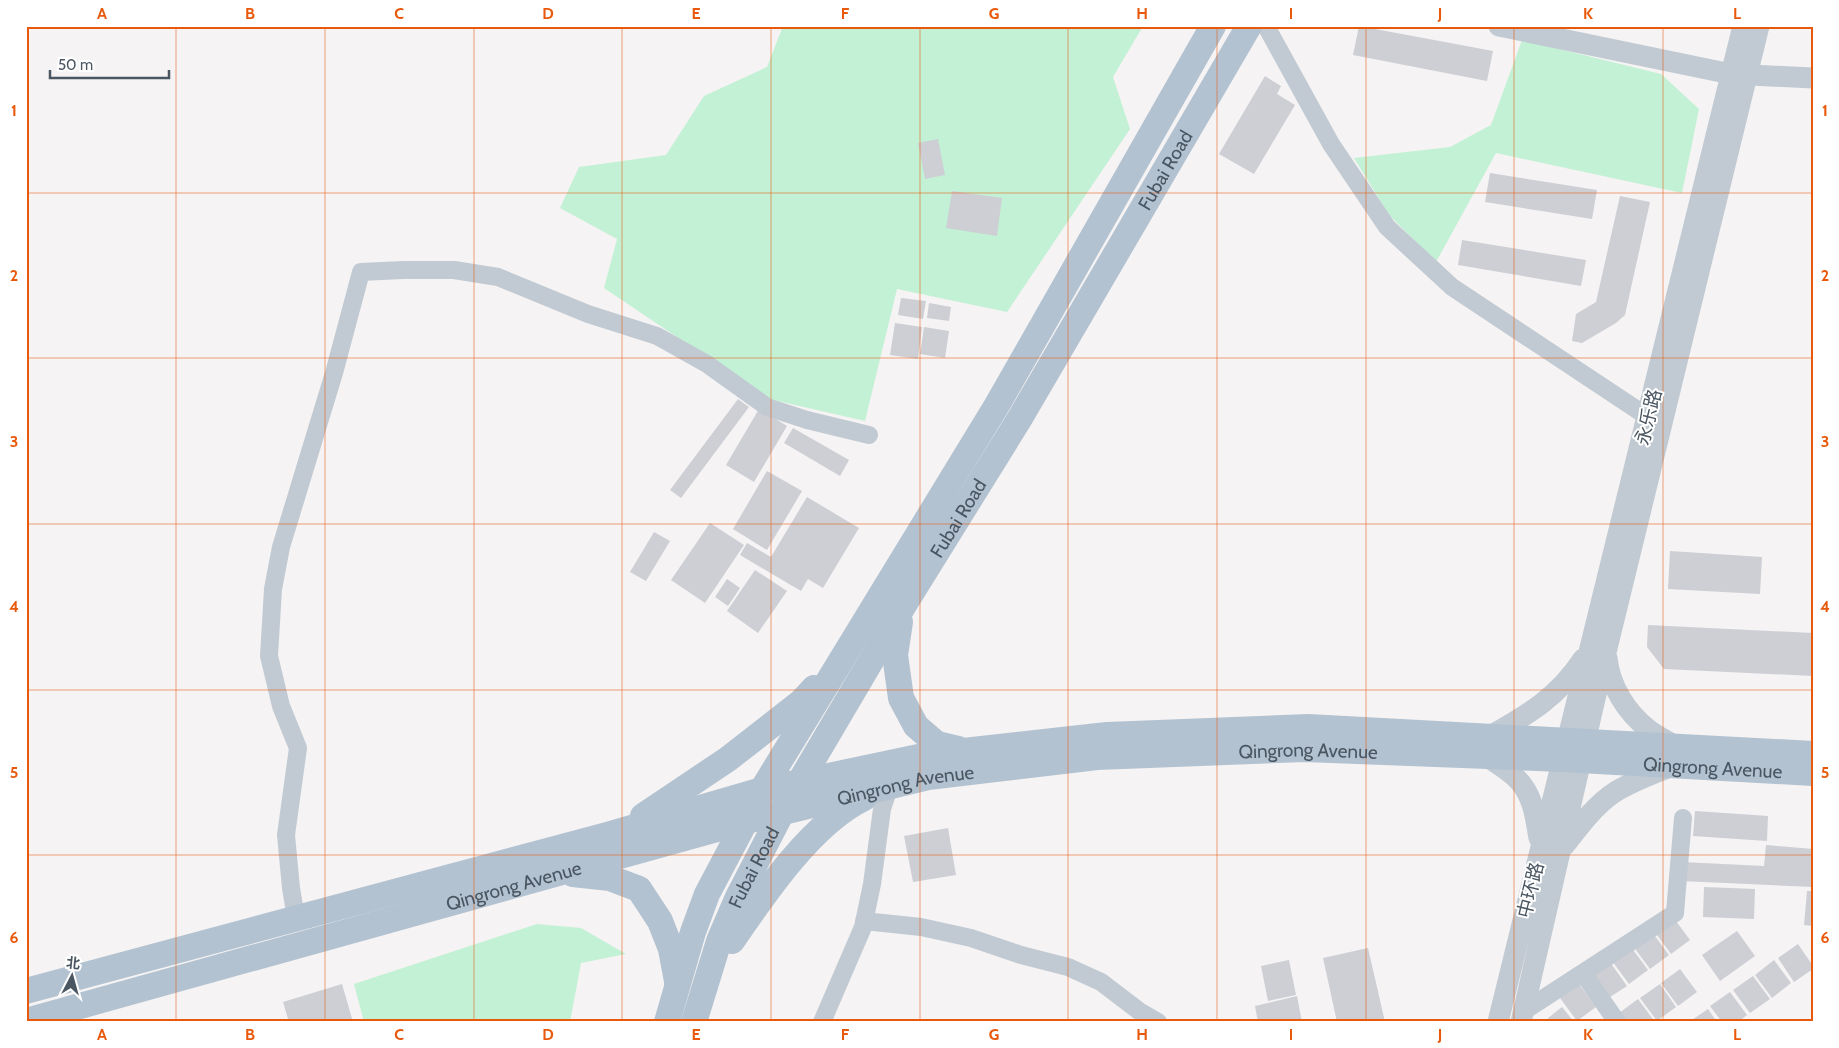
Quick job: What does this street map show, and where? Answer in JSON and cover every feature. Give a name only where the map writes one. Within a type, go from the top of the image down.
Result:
[{"type":"main road","name":"Fubai Road","points":[[666,1022],[693,932],[707,894],[762,790],[997,405],[1213,26]]},
{"type":"main road","name":"Fubai Road","points":[[694,1022],[705,981],[719,941],[734,906],[782,812],[904,605],[1020,418],[1249,26]]},
{"type":"main road","points":[[904,605],[895,655],[901,698],[916,726],[937,744],[966,750]]},
{"type":"main road","points":[[607,835],[650,811],[728,760],[802,702],[841,661]]},
{"type":"main road","name":"Qingrong Avenue","points":[[26,991],[607,835],[762,790],[928,754],[1107,735],[1308,727],[1488,746],[1674,756],[1813,774]]},
{"type":"main road","name":"Qingrong Avenue","points":[[26,1021],[746,821],[928,777],[1097,757],[1305,749],[1488,746]]},
{"type":"main road","name":"Qingrong Avenue","points":[[1674,756],[1813,754]]},
{"type":"main road","points":[[705,981],[790,861],[823,828],[854,803],[889,786]]},
{"type":"main road","points":[[558,873],[610,878],[639,889],[660,921],[671,949],[678,982]]},
{"type":"street","points":[[1266,26],[1331,144],[1387,227],[1452,287],[1654,421]]},
{"type":"street","points":[[1499,26],[1739,74],[1813,78]]},
{"type":"street","points":[[1739,74],[1743,26]]},
{"type":"street","points":[[1739,74],[1759,26]]},
{"type":"street","name":"永乐路","points":[[1574,750],[1739,74]]},
{"type":"street","points":[[296,918],[286,835],[298,748],[281,706],[269,656],[273,589],[281,547],[334,373],[361,272],[454,270],[498,277],[588,314],[657,336],[707,364],[768,407],[807,420],[869,435]]},
{"type":"street","points":[[1598,650],[1615,692],[1633,714],[1674,756],[1646,777],[1614,793],[1551,848],[1525,788],[1507,770],[1488,746],[1552,696],[1598,650]]},
{"type":"street","name":"中环路","points":[[1498,1022],[1551,848],[1574,750]]},
{"type":"street","points":[[822,1022],[864,921],[872,884],[882,809],[889,786]]},
{"type":"street","points":[[1523,1016],[1583,973],[1675,913],[1683,818]]},
{"type":"street","name":"中环路","points":[[1523,1016],[1551,848]]},
{"type":"street","points":[[864,921],[921,927],[971,938],[1021,955],[1068,967],[1101,982],[1139,1011],[1158,1022]]},
{"type":"street","points":[[1583,973],[1617,1022]]},
{"type":"green space","points":[[783,26],[1143,26],[1113,77],[1130,129],[1007,312],[897,289],[865,421],[769,399],[604,288],[617,239],[560,208],[579,167],[666,155],[704,96],[767,67]]},
{"type":"green space","points":[[1522,40],[1661,74],[1699,109],[1682,193],[1496,153],[1436,262],[1389,215],[1354,158],[1450,147],[1491,125]]},
{"type":"green space","points":[[537,924],[581,928],[626,954],[581,963],[570,1022],[364,1022],[354,984]]},
{"type":"building","points":[[1359,26],[1493,51],[1487,81],[1353,55]]},
{"type":"building","points":[[1265,76],[1281,86],[1277,94],[1295,105],[1254,174],[1219,154]]},
{"type":"building","points":[[938,139],[945,175],[925,179],[918,143]]},
{"type":"building","points":[[1490,173],[1597,190],[1592,219],[1485,202]]},
{"type":"building","points":[[952,191],[1002,198],[997,236],[946,228]]},
{"type":"building","points":[[1620,196],[1650,202],[1625,315],[1616,323],[1582,343],[1572,341],[1576,314],[1596,302]]},
{"type":"building","points":[[1462,240],[1586,260],[1581,286],[1458,265]]},
{"type":"building","points":[[901,298],[926,301],[923,319],[898,315]]},
{"type":"building","points":[[929,303],[951,307],[949,321],[927,318]]},
{"type":"building","points":[[895,323],[922,327],[918,359],[890,355]]},
{"type":"building","points":[[924,327],[949,331],[945,358],[920,354]]},
{"type":"building","points":[[738,399],[749,407],[681,498],[670,490]]},
{"type":"building","points":[[759,409],[787,426],[754,482],[726,465]]},
{"type":"building","points":[[793,428],[849,460],[840,476],[784,443]]},
{"type":"building","points":[[767,471],[802,491],[767,550],[733,529]]},
{"type":"building","points":[[807,497],[859,528],[823,588],[808,579],[801,591],[740,555],[747,543],[771,557]]},
{"type":"building","points":[[710,523],[744,545],[705,603],[671,580]]},
{"type":"building","points":[[654,532],[670,541],[646,581],[630,572]]},
{"type":"building","points":[[1670,551],[1762,557],[1760,594],[1668,589]]},
{"type":"building","points":[[755,570],[787,591],[758,633],[727,611]]},
{"type":"building","points":[[727,579],[740,588],[728,606],[715,597]]},
{"type":"building","points":[[1648,625],[1813,633],[1813,676],[1664,669],[1647,647]]},
{"type":"building","points":[[1695,811],[1768,816],[1767,841],[1693,836]]},
{"type":"building","points":[[948,828],[956,875],[913,882],[904,836]]},
{"type":"building","points":[[1766,845],[1813,849],[1813,887],[1681,881],[1682,862],[1764,866]]},
{"type":"building","points":[[1704,887],[1755,889],[1754,919],[1703,917]]},
{"type":"building","points":[[1807,891],[1813,891],[1813,926],[1804,925]]},
{"type":"building","points":[[1673,917],[1690,940],[1671,954],[1654,931]]},
{"type":"building","points":[[1737,931],[1755,956],[1720,981],[1702,955]]},
{"type":"building","points":[[1652,932],[1669,955],[1650,969],[1633,946]]},
{"type":"building","points":[[1798,944],[1813,966],[1813,969],[1794,982],[1778,958]]},
{"type":"building","points":[[1631,947],[1648,970],[1629,984],[1612,961]]},
{"type":"building","points":[[1368,948],[1385,1022],[1337,1022],[1323,958]]},
{"type":"building","points":[[1289,960],[1296,995],[1268,1001],[1261,966]]},
{"type":"building","points":[[1774,960],[1791,983],[1772,998],[1755,975]]},
{"type":"building","points":[[1610,962],[1627,986],[1607,999],[1590,976]]},
{"type":"building","points":[[1680,969],[1697,992],[1678,1006],[1661,983]]},
{"type":"building","points":[[1753,976],[1770,999],[1750,1013],[1733,990]]},
{"type":"building","points":[[342,984],[353,1022],[289,1022],[283,1002]]},
{"type":"building","points":[[1579,984],[1596,1007],[1577,1021],[1560,998]]},
{"type":"building","points":[[1660,984],[1676,1007],[1657,1021],[1640,998]]},
{"type":"building","points":[[1730,992],[1747,1015],[1738,1022],[1722,1022],[1710,1006]]},
{"type":"building","points":[[1297,996],[1302,1022],[1258,1022],[1255,1006]]},
{"type":"building","points":[[1638,999],[1655,1022],[1625,1022],[1619,1013]]},
{"type":"building","points":[[1562,1007],[1574,1022],[1551,1022],[1548,1018]]},
{"type":"building","points":[[1708,1009],[1717,1022],[1689,1022]]}]
